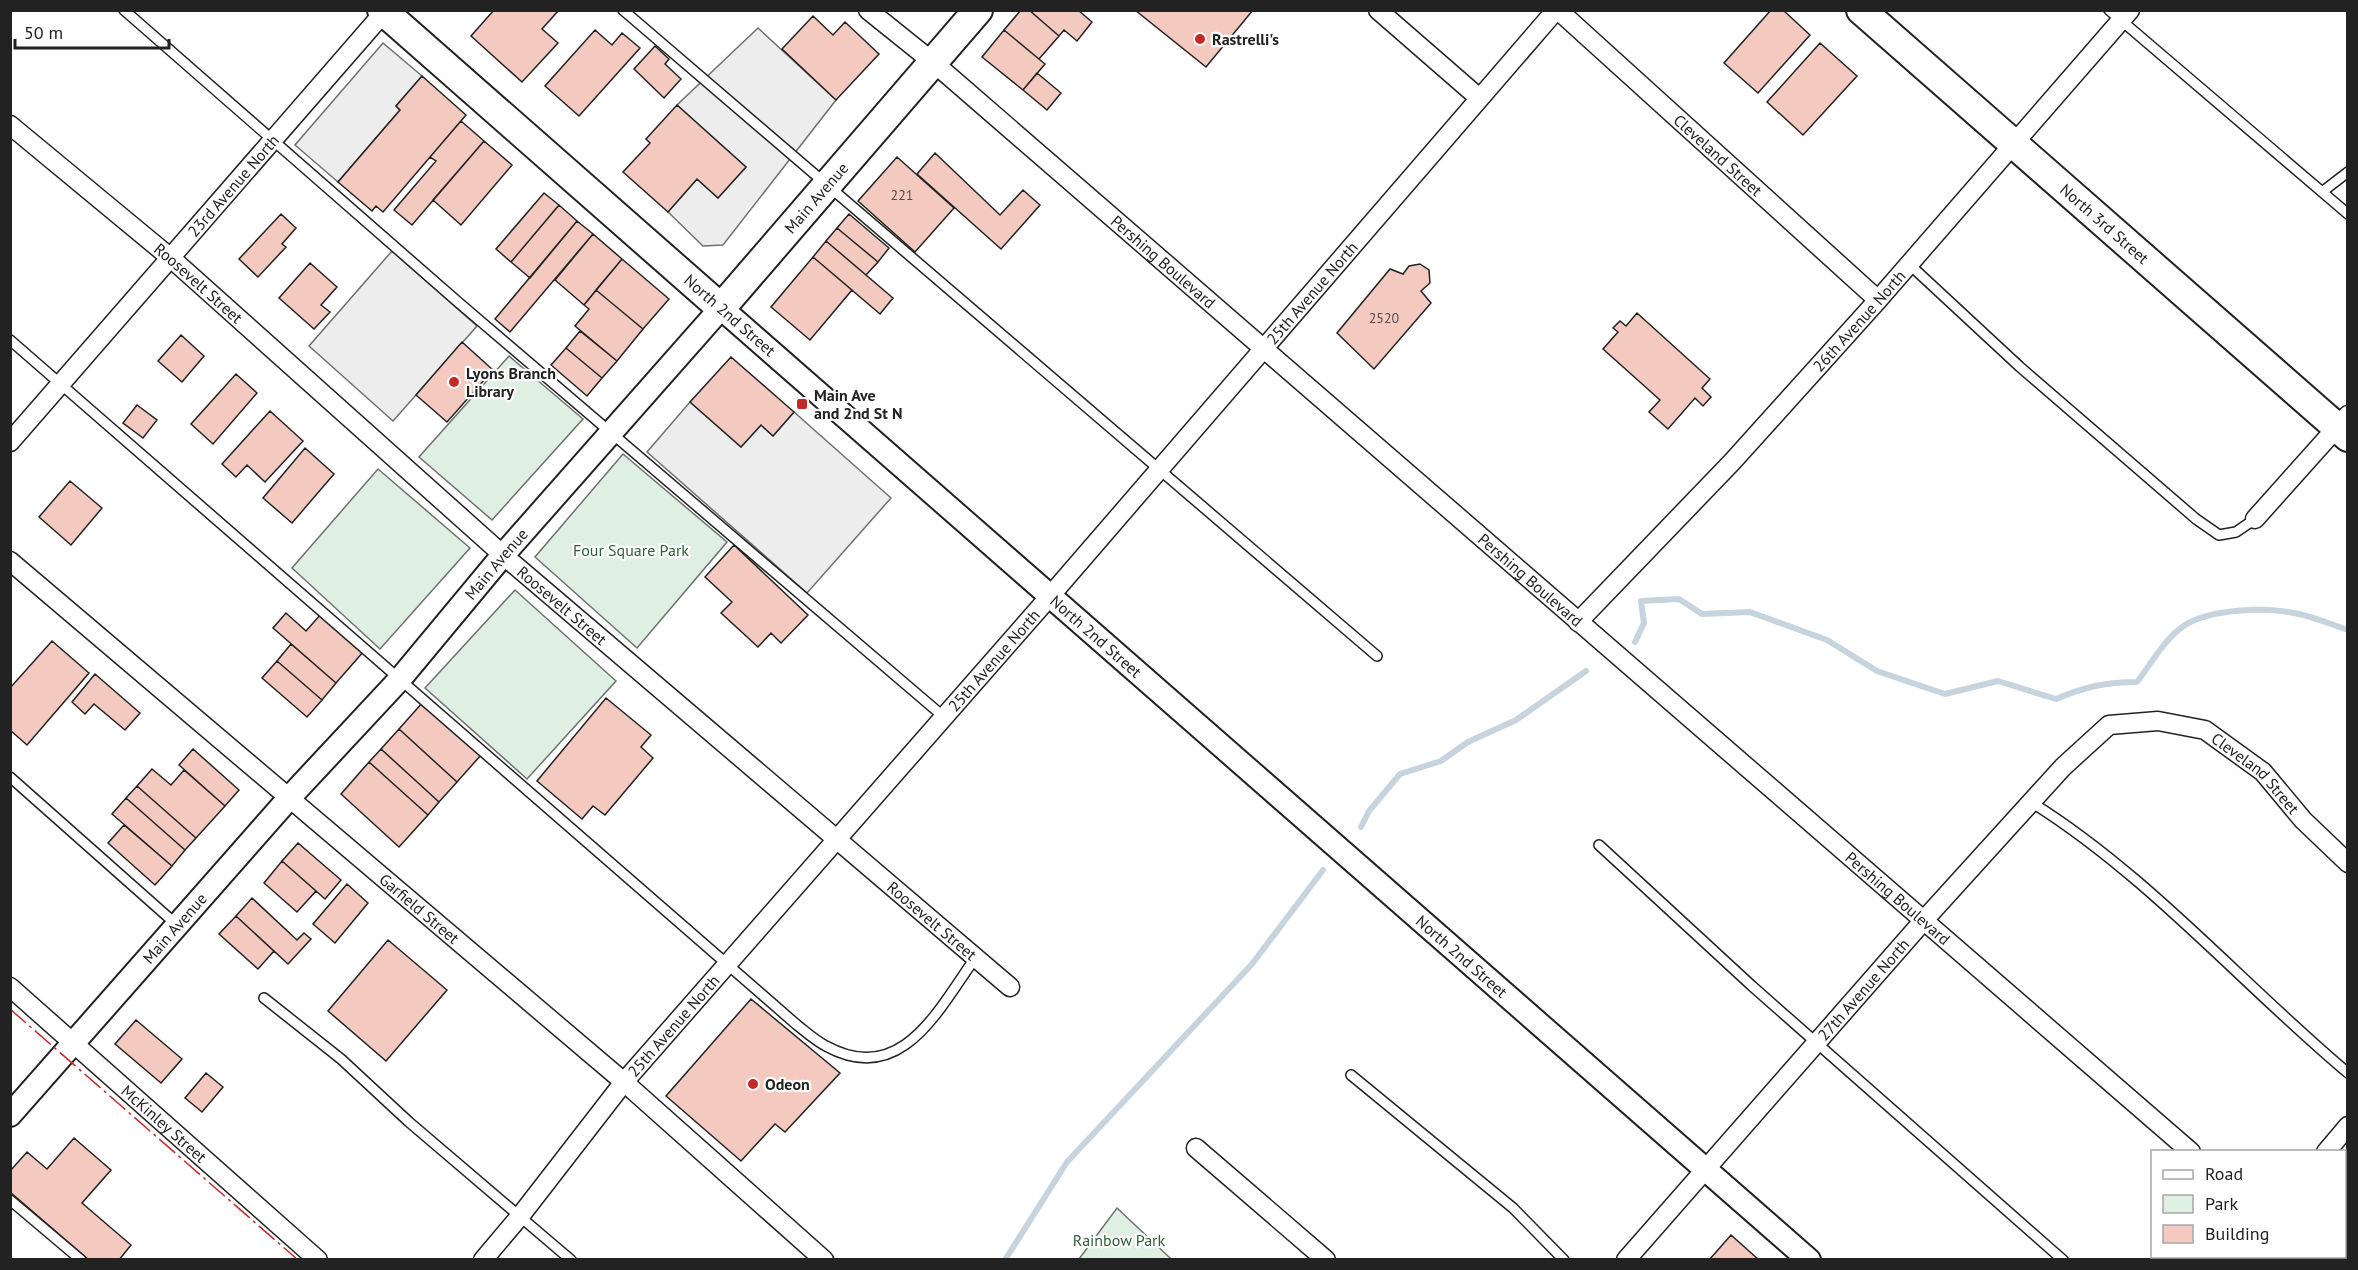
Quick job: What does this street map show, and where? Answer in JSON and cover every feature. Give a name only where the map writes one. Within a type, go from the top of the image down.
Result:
[{"type":"main road","name":"Main Avenue","points":[[721,308],[978,10]]},
{"type":"main road","name":"North 3rd Street","points":[[1861,10],[2012,146],[2344,426]]},
{"type":"main road","name":"North 2nd Street","points":[[384,11],[721,308]]},
{"type":"street","name":"Pershing Boulevard","points":[[868,10],[934,63],[1578,622],[1925,919],[2189,1150]]},
{"type":"street","points":[[1378,10],[1478,97]]},
{"type":"street","name":"25th Avenue North","points":[[483,1260],[521,1215],[624,1082],[1159,471],[1478,97],[1557,10]]},
{"type":"street","name":"Cleveland Street","points":[[1557,10],[1878,300]]},
{"type":"street","name":"23rd Avenue North","points":[[10,442],[172,259],[384,11]]},
{"type":"street","name":"26th Avenue North","points":[[1578,622],[1732,462],[1878,300],[2012,146],[2120,14]]},
{"type":"street","name":"Roosevelt Street","points":[[10,125],[172,259],[503,555],[838,838],[1010,987]]},
{"type":"street","name":"Main Avenue","points":[[10,1115],[75,1044],[290,797],[400,679],[503,555],[721,308]]},
{"type":"street","name":"North 2nd Street","points":[[721,308],[1809,1260]]},
{"type":"street","points":[[2255,519],[2344,426]]},
{"type":"street","name":"Garfield Street","points":[[10,561],[624,1082],[824,1260]]},
{"type":"street","name":"Cleveland Street","points":[[2109,725],[2158,721],[2205,730],[2263,772],[2303,820],[2348,863]]},
{"type":"street","name":"27th Avenue North","points":[[1626,1260],[1925,919],[2063,767],[2109,725]]},
{"type":"street","name":"McKinley Street","points":[[10,987],[318,1260]]},
{"type":"street","points":[[2328,1150],[2348,1126]]},
{"type":"street","points":[[1196,1148],[1326,1260]]},
{"type":"lane","points":[[124,10],[458,302],[944,717]]},
{"type":"lane","points":[[623,10],[825,186],[1377,656]]},
{"type":"lane","points":[[2120,14],[2348,214]]},
{"type":"lane","points":[[2322,192],[2348,172]]},
{"type":"lane","points":[[1909,264],[2020,367],[2196,519],[2219,535],[2236,532],[2255,519]]},
{"type":"lane","points":[[10,340],[728,963],[796,1025],[827,1047],[873,1059],[908,1046],[944,1004],[976,957]]},
{"type":"lane","points":[[10,777],[178,927]]},
{"type":"lane","points":[[2031,802],[2068,825],[2109,858],[2348,1073]]},
{"type":"lane","points":[[1599,845],[1816,1042],[2063,1260]]},
{"type":"lane","points":[[264,998],[341,1059],[409,1122],[521,1215],[571,1260]]},
{"type":"lane","points":[[1351,1075],[1513,1208],[1564,1260]]},
{"type":"lane","points":[[10,1200],[81,1260]]},
{"type":"green space","points":[[509,356],[583,419],[492,520],[419,457]]},
{"type":"green space","name":"Four Square Park","points":[[623,454],[727,542],[637,648],[535,557]]},
{"type":"green space","points":[[378,469],[470,548],[380,649],[292,568]]},
{"type":"green space","points":[[515,590],[616,681],[527,779],[425,688]]},
{"type":"green space","name":"Rainbow Park","points":[[1117,1208],[1169,1257],[1171,1259],[1079,1259]]},
{"type":"shaded area","points":[[758,28],[836,100],[723,245],[703,246],[668,212],[697,179],[718,198],[746,167],[677,105]]},
{"type":"shaded area","points":[[383,43],[422,76],[396,106],[400,110],[338,182],[295,145]]},
{"type":"shaded area","points":[[392,251],[477,326],[393,421],[309,346]]},
{"type":"shaded area","points":[[690,402],[741,447],[761,425],[773,436],[794,412],[891,498],[807,593],[647,452]]},
{"type":"building","points":[[494,10],[559,10],[542,29],[558,43],[522,82],[471,36]]},
{"type":"building","points":[[1021,10],[1029,10],[1059,36],[1039,59],[1004,30]]},
{"type":"building","points":[[1029,10],[1078,10],[1092,22],[1077,41],[1064,30],[1059,36]]},
{"type":"building","name":"Rastrelli's","points":[[1135,10],[1253,10],[1206,67]]},
{"type":"building","points":[[1771,10],[1783,10],[1810,35],[1758,93],[1724,63]]},
{"type":"building","points":[[813,16],[833,35],[845,22],[879,54],[836,100],[782,49]]},
{"type":"building","points":[[595,30],[612,45],[622,33],[640,48],[579,116],[545,86]]},
{"type":"building","points":[[1004,30],[1045,64],[1023,90],[982,57]]},
{"type":"building","points":[[1820,43],[1857,76],[1803,135],[1767,102]]},
{"type":"building","points":[[655,46],[669,59],[665,64],[681,79],[664,98],[634,69]]},
{"type":"building","points":[[1037,73],[1061,93],[1047,110],[1023,90]]},
{"type":"building","points":[[422,76],[466,115],[383,212],[376,206],[372,211],[338,182],[400,110],[396,106]]},
{"type":"building","points":[[677,105],[746,167],[718,198],[697,179],[668,212],[623,172],[650,143],[646,139]]},
{"type":"building","points":[[461,121],[484,141],[412,225],[394,210],[436,161],[430,157]]},
{"type":"building","points":[[484,141],[512,165],[461,225],[433,200]]},
{"type":"building","points":[[935,153],[1000,215],[1023,190],[1040,205],[1001,249],[917,174]]},
{"type":"building","points":[[897,157],[954,208],[915,252],[858,201]]},
{"type":"building","points":[[544,193],[559,205],[511,262],[496,249]]},
{"type":"building","points":[[559,205],[577,221],[530,278],[511,262]]},
{"type":"building","points":[[281,214],[296,228],[282,244],[286,247],[258,277],[239,259]]},
{"type":"building","points":[[849,214],[889,248],[878,262],[837,228]]},
{"type":"building","points":[[577,221],[593,234],[510,332],[495,319]]},
{"type":"building","points":[[837,228],[878,262],[866,275],[826,241]]},
{"type":"building","points":[[593,234],[622,259],[584,305],[555,280]]},
{"type":"building","points":[[826,241],[893,298],[880,314],[813,257]]},
{"type":"building","points":[[813,257],[852,290],[810,340],[771,307]]},
{"type":"building","points":[[622,259],[669,299],[643,329],[596,290]]},
{"type":"building","points":[[310,263],[337,287],[321,305],[330,312],[314,329],[279,298]]},
{"type":"building","points":[[1420,264],[1429,270],[1430,283],[1421,291],[1431,303],[1374,369],[1337,333],[1390,269],[1403,274],[1409,266]]},
{"type":"building","points":[[596,290],[643,329],[617,361],[575,326],[589,309],[584,305]]},
{"type":"building","points":[[1637,313],[1710,379],[1702,388],[1711,397],[1703,406],[1695,398],[1668,429],[1649,412],[1660,400],[1603,349],[1618,332],[1613,328],[1620,321],[1626,326]]},
{"type":"building","points":[[580,331],[617,361],[602,378],[566,348]]},
{"type":"building","points":[[181,335],[204,356],[182,382],[158,361]]},
{"type":"building","name":"Lyons Branch Library","points":[[462,342],[493,370],[447,422],[416,395]]},
{"type":"building","points":[[566,348],[602,378],[587,396],[551,365]]},
{"type":"building","points":[[731,357],[794,412],[773,436],[761,425],[741,447],[690,402]]},
{"type":"building","points":[[236,374],[257,393],[213,444],[191,424]]},
{"type":"building","points":[[137,405],[157,420],[143,438],[123,423]]},
{"type":"building","points":[[270,411],[303,441],[265,482],[247,465],[236,477],[222,464]]},
{"type":"building","points":[[305,448],[334,474],[292,523],[263,498]]},
{"type":"building","points":[[70,481],[102,508],[71,545],[39,517]]},
{"type":"building","points":[[734,545],[808,615],[781,643],[771,633],[758,647],[721,613],[732,602],[705,577]]},
{"type":"building","points":[[286,613],[306,631],[321,614],[364,651],[336,683],[273,628]]},
{"type":"building","points":[[52,641],[89,673],[27,745],[10,730],[10,688]]},
{"type":"building","points":[[291,644],[336,683],[322,700],[277,661]]},
{"type":"building","points":[[277,661],[322,700],[307,717],[262,678]]},
{"type":"building","points":[[95,674],[140,713],[125,730],[94,704],[85,714],[72,702]]},
{"type":"building","points":[[606,698],[651,735],[641,747],[653,758],[605,815],[593,806],[582,819],[537,781]]},
{"type":"building","points":[[423,702],[481,755],[457,782],[399,729]]},
{"type":"building","points":[[399,729],[457,782],[439,802],[381,749]]},
{"type":"building","points":[[193,749],[239,790],[225,806],[179,765]]},
{"type":"building","points":[[381,749],[439,802],[428,815],[369,762]]},
{"type":"building","points":[[369,762],[428,815],[399,847],[341,794]]},
{"type":"building","points":[[152,769],[171,785],[184,770],[225,806],[196,838],[137,786]]},
{"type":"building","points":[[137,786],[196,838],[185,850],[126,798]]},
{"type":"building","points":[[126,798],[185,850],[172,866],[112,814]]},
{"type":"building","points":[[124,825],[172,866],[155,885],[108,843]]},
{"type":"building","points":[[298,843],[341,880],[325,899],[282,861]]},
{"type":"building","points":[[282,861],[316,891],[297,912],[264,883]]},
{"type":"building","points":[[347,884],[368,903],[335,943],[313,924]]},
{"type":"building","points":[[252,898],[297,940],[304,933],[311,939],[288,964],[236,916]]},
{"type":"building","points":[[236,916],[274,951],[258,969],[219,934]]},
{"type":"building","points":[[388,940],[447,990],[386,1061],[328,1011]]},
{"type":"building","name":"Odeon","points":[[751,999],[840,1073],[785,1132],[775,1124],[741,1161],[666,1096]]},
{"type":"building","points":[[136,1020],[182,1059],[161,1083],[115,1044]]},
{"type":"building","points":[[206,1073],[223,1087],[202,1112],[185,1098]]},
{"type":"building","points":[[74,1138],[111,1170],[82,1203],[131,1245],[119,1260],[89,1260],[10,1192],[10,1171],[27,1152],[47,1169]]},
{"type":"building","points":[[1731,1235],[1759,1260],[1709,1260]]},
{"type":"waterway","points":[[1635,642],[1644,623],[1641,601],[1679,599],[1702,614],[1750,612],[1827,640],[1877,671],[1945,694],[1998,681],[2056,699],[2095,686],[2137,682],[2178,630],[2209,616],[2238,611],[2282,611],[2308,616],[2348,630]]},
{"type":"waterway","points":[[1361,827],[1369,811],[1400,774],[1441,761],[1468,742],[1516,720],[1586,671]]},
{"type":"waterway","points":[[1005,1260],[1067,1162],[1252,964],[1323,870]]},
{"type":"power","points":[[10,1009],[298,1260]]},
{"type":"place","name":"Rastrelli's","points":[[1200,39]]},
{"type":"place","name":"Lyons Branch Library","points":[[454,382]]},
{"type":"place","name":"Main Ave and 2nd St N","points":[[802,404]]},
{"type":"place","name":"Odeon","points":[[753,1084]]}]
